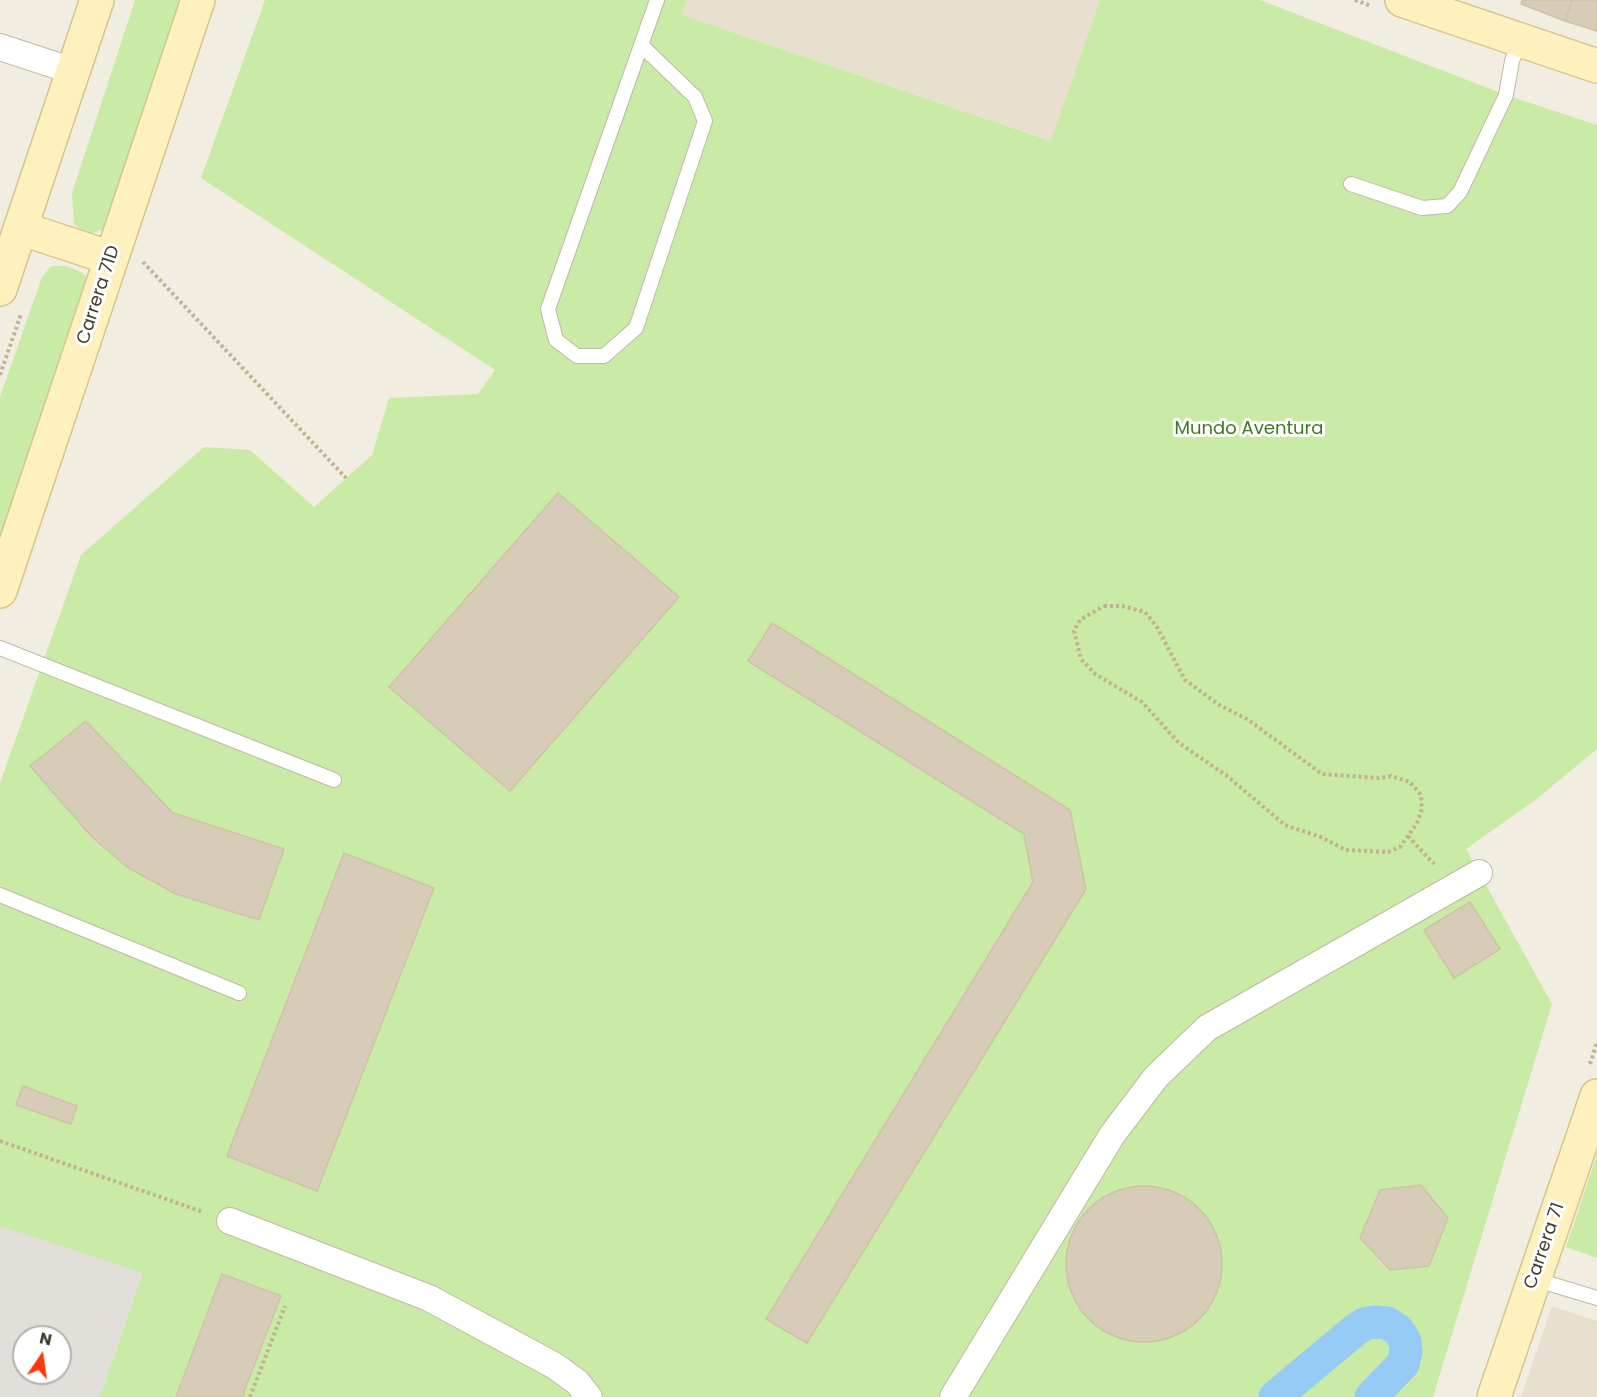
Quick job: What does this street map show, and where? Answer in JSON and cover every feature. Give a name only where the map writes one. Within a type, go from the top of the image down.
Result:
[{"type":"street","points":[[0,289],[97,0]]},
{"type":"street","name":"Carrera 71D","points":[[0,591],[125,258],[198,0]]},
{"type":"street","points":[[1402,0],[1597,66]]},
{"type":"street","points":[[0,47],[73,71]]},
{"type":"street","points":[[20,228],[125,258]]},
{"type":"street","points":[[953,1397],[1112,1135],[1156,1077],[1207,1028],[1479,873]]},
{"type":"street","name":"Carrera 71","points":[[1494,1397],[1597,1096]]},
{"type":"street","points":[[230,1221],[429,1298],[539,1356],[577,1382],[589,1397]]},
{"type":"lane","points":[[641,45],[695,97],[705,121],[636,328],[604,356],[578,356],[556,340],[548,309],[641,45],[657,0]]},
{"type":"lane","points":[[1351,184],[1422,208],[1447,206],[1460,192],[1506,95],[1512,61],[1520,40]]},
{"type":"lane","points":[[0,648],[334,780]]},
{"type":"lane","points":[[0,895],[239,993]]},
{"type":"lane","points":[[1534,1279],[1597,1298]]},
{"type":"path","points":[[125,258],[346,478]]},
{"type":"path","points":[[1104,606],[1122,606],[1145,612],[1157,627],[1185,680],[1206,697],[1247,719],[1322,774],[1379,778],[1391,776],[1410,782],[1421,795],[1422,809],[1408,836],[1400,847],[1388,852],[1353,851],[1285,825],[1227,776],[1179,743],[1142,702],[1095,674],[1081,659],[1074,631],[1080,620],[1104,606]]},
{"type":"path","points":[[1408,836],[1455,887]]},
{"type":"path","points":[[0,1141],[230,1221]]},
{"type":"path","points":[[250,1397],[285,1306]]},
{"type":"shaded area","points":[[687,0],[1100,0],[1052,141],[682,15]]},
{"type":"shaded area","points":[[0,1226],[143,1273],[100,1397],[0,1397]]},
{"type":"shaded area","points":[[1552,1306],[1597,1321],[1597,1397],[1521,1397]]},
{"type":"green space","points":[[135,0],[185,0],[112,225],[93,233],[81,230],[74,224],[72,193]]},
{"type":"green space","name":"Mundo Aventura","points":[[265,0],[687,0],[682,15],[1051,141],[1100,0],[1260,0],[1506,95],[1597,125],[1597,749],[1538,798],[1466,849],[1552,1004],[1433,1397],[0,1397],[0,783],[81,555],[204,447],[250,450],[314,507],[372,455],[389,398],[478,394],[495,370],[201,178]]},
{"type":"green space","points":[[51,266],[67,266],[83,273],[89,282],[0,540],[0,397],[42,277]]},
{"type":"green space","points":[[1597,1155],[1597,1258],[1566,1247]]},
{"type":"building","points":[[1522,0],[1572,0],[1565,21],[1521,4]]},
{"type":"building","points":[[1572,0],[1597,0],[1597,31],[1565,21]]},
{"type":"building","points":[[558,493],[679,597],[510,791],[389,687]]},
{"type":"building","points":[[772,623],[1070,810],[1086,889],[807,1343],[766,1319],[1033,882],[1024,834],[748,661]]},
{"type":"building","points":[[86,721],[173,813],[284,849],[259,920],[176,894],[127,867],[92,837],[30,766]]},
{"type":"building","points":[[344,853],[434,888],[317,1191],[227,1156]]},
{"type":"building","points":[[1470,902],[1500,949],[1454,978],[1424,930]]},
{"type":"building","points":[[23,1086],[77,1106],[71,1124],[16,1105]]},
{"type":"building","points":[[1421,1185],[1448,1218],[1429,1266],[1390,1270],[1360,1238],[1380,1190]]},
{"type":"building","points":[[1144,1186],[1159,1187],[1174,1192],[1199,1209],[1216,1234],[1221,1249],[1221,1279],[1216,1294],[1199,1319],[1174,1336],[1159,1341],[1144,1342],[1129,1341],[1114,1336],[1089,1319],[1072,1294],[1067,1279],[1066,1264],[1067,1249],[1072,1234],[1089,1209],[1114,1192],[1129,1187]]},
{"type":"building","points":[[222,1274],[281,1296],[242,1397],[176,1397]]},
{"type":"waterway","points":[[1275,1397],[1364,1324],[1387,1323],[1398,1330],[1405,1341],[1406,1352],[1403,1364],[1371,1397]]}]
